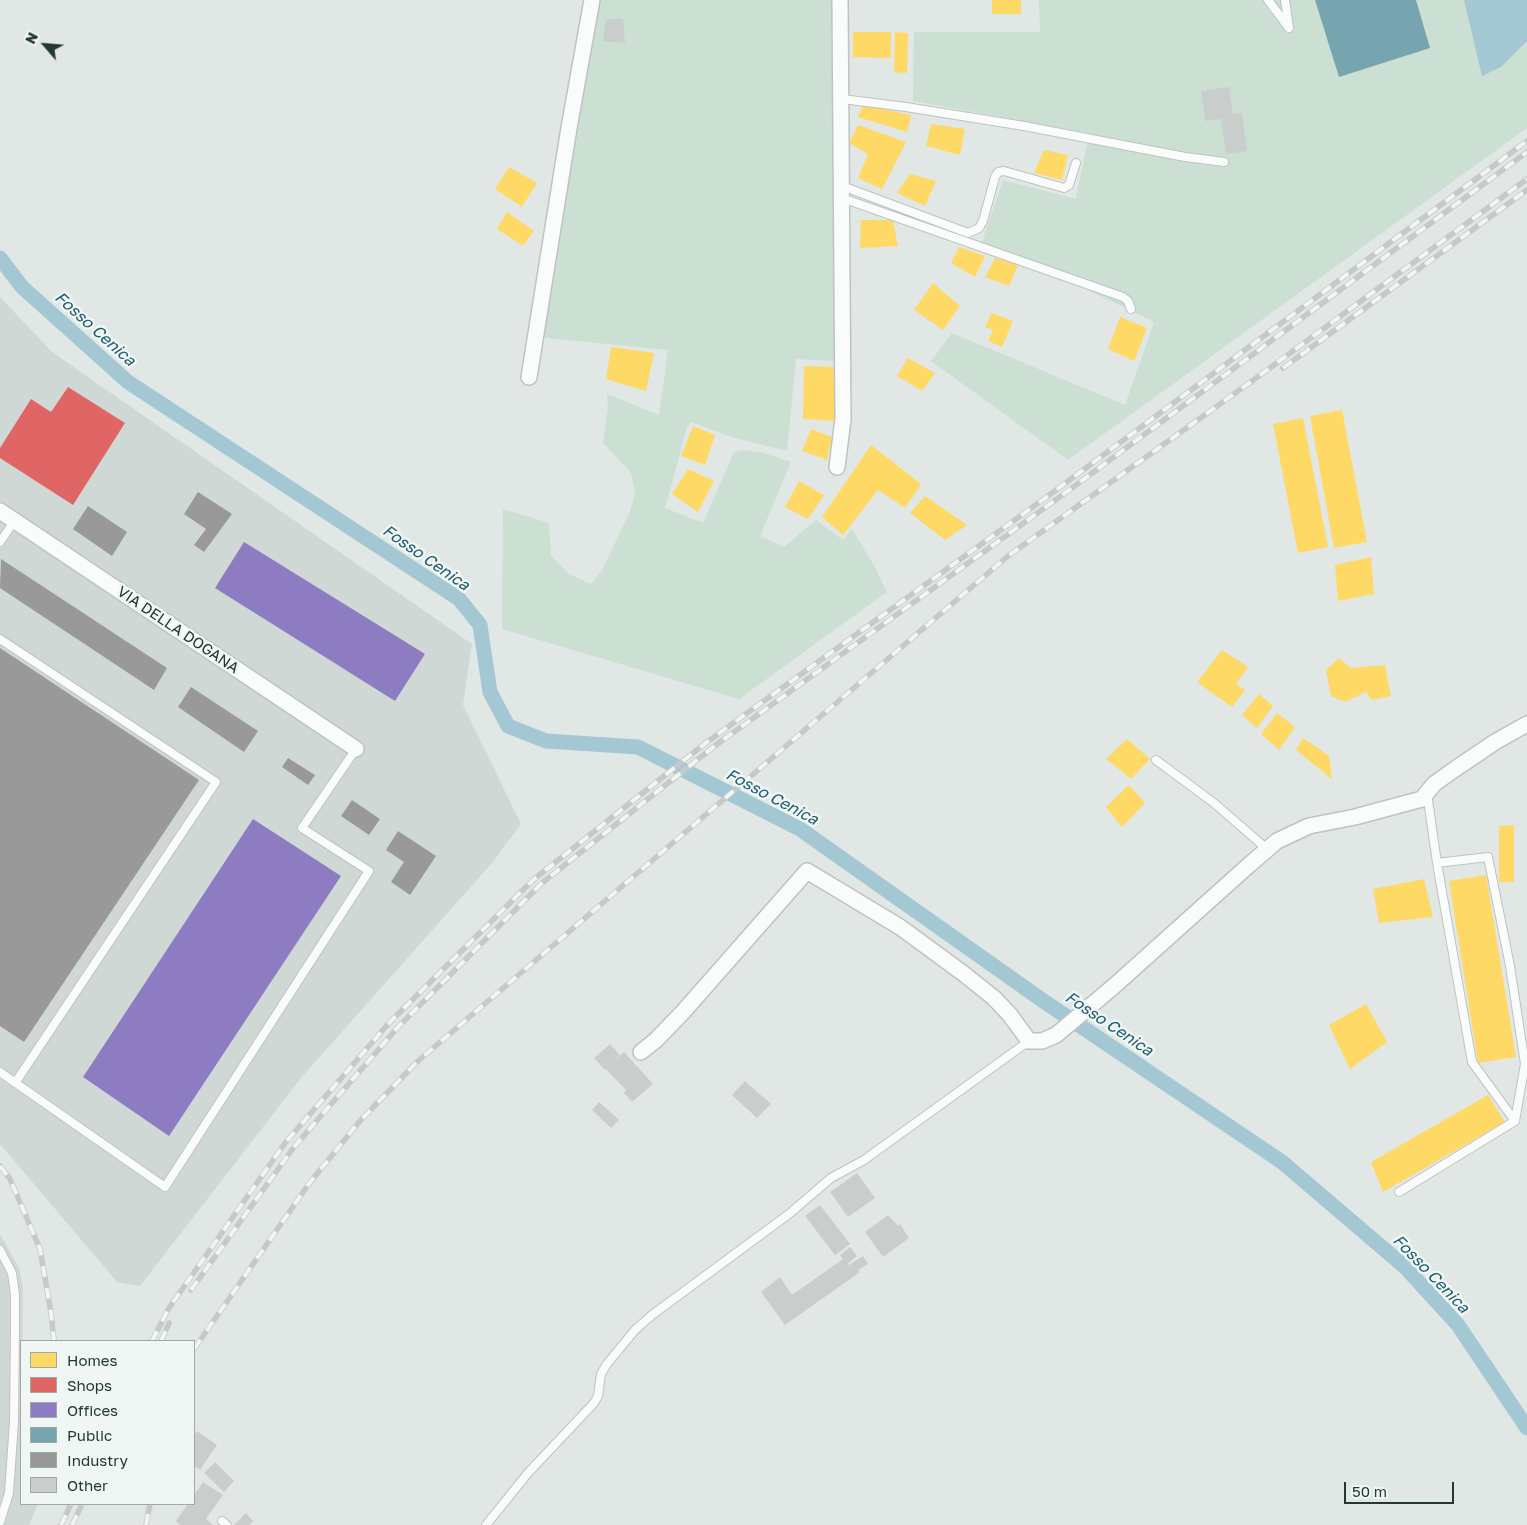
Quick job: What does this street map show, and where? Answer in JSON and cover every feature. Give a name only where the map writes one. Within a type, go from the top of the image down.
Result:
[{"type":"street","points":[[529,377],[569,128],[592,0]]},
{"type":"street","points":[[837,468],[843,420],[840,0]]},
{"type":"street","name":"VIA DELLA DOGANA","points":[[0,511],[356,749]]},
{"type":"street","points":[[641,1052],[656,1040],[683,1012],[808,871],[900,928],[977,984],[1010,1015],[1029,1041],[1042,1042],[1056,1035],[1095,1002],[1277,841],[1309,826],[1365,815],[1422,799],[1434,784],[1455,769],[1495,742],[1527,724]]},
{"type":"lane","points":[[1268,0],[1289,28],[1285,0]]},
{"type":"lane","points":[[842,99],[1004,123],[1185,157],[1224,162]]},
{"type":"lane","points":[[842,192],[968,233],[979,228],[983,221],[998,172],[1004,171],[1064,188],[1070,185],[1076,163]]},
{"type":"lane","points":[[842,192],[1123,297],[1128,301],[1131,309]]},
{"type":"lane","points":[[0,542],[15,520]]},
{"type":"lane","points":[[0,639],[216,782],[15,1082]]},
{"type":"lane","points":[[0,1072],[165,1187],[369,871],[302,828],[356,749]]},
{"type":"lane","points":[[1156,760],[1214,803],[1267,849]]},
{"type":"lane","points":[[1427,793],[1437,863],[1472,1062],[1515,1121]]},
{"type":"lane","points":[[1399,1192],[1515,1121],[1525,1064],[1510,966],[1488,857],[1437,863]]},
{"type":"lane","points":[[486,1525],[528,1473],[594,1403],[598,1396],[601,1374],[607,1364],[635,1330],[652,1314],[789,1214],[831,1178],[864,1160],[1029,1041]]},
{"type":"lane","points":[[0,1250],[12,1273],[16,1327],[14,1422],[9,1492],[0,1522]]},
{"type":"shaded area","points":[[0,297],[52,352],[472,644],[463,705],[521,824],[492,863],[301,1078],[140,1286],[117,1282],[0,1144]]},
{"type":"shaded area","points":[[0,1234],[19,1268],[23,1288],[23,1340],[20,1340],[20,1505],[38,1505],[29,1525],[0,1525]]},
{"type":"green space","points":[[597,0],[833,0],[837,361],[796,359],[787,451],[735,438],[691,422],[687,427],[665,508],[703,523],[734,452],[744,450],[764,453],[791,462],[760,536],[784,547],[816,520],[843,540],[852,529],[876,569],[887,592],[739,699],[502,629],[503,509],[549,523],[551,556],[569,574],[591,584],[601,572],[630,512],[635,493],[631,473],[603,443],[608,408],[607,394],[659,415],[668,350],[538,337]]},
{"type":"green space","points":[[1039,0],[1527,0],[1527,128],[1068,460],[931,361],[952,333],[1125,405],[1154,322],[1045,269],[982,242],[1003,180],[1076,199],[1089,133],[913,101],[914,32],[1040,32]]},
{"type":"water","points":[[1464,0],[1527,0],[1527,41],[1501,67],[1482,76]]},
{"type":"building: Homes","points":[[992,0],[1021,0],[1021,14],[992,14]]},
{"type":"building: Homes","points":[[853,32],[891,32],[891,58],[853,57]]},
{"type":"building: Homes","points":[[895,32],[908,33],[907,73],[894,72]]},
{"type":"building: Homes","points":[[863,105],[911,115],[907,132],[858,117]]},
{"type":"building: Homes","points":[[931,124],[965,129],[960,155],[926,146]]},
{"type":"building: Homes","points":[[858,125],[906,142],[882,189],[858,178],[868,154],[849,143]]},
{"type":"building: Homes","points":[[1044,150],[1068,155],[1062,180],[1034,173]]},
{"type":"building: Homes","points":[[509,167],[537,183],[522,207],[495,189]]},
{"type":"building: Homes","points":[[910,174],[936,181],[925,206],[897,193]]},
{"type":"building: Homes","points":[[507,212],[534,231],[523,246],[497,229]]},
{"type":"building: Homes","points":[[861,220],[893,220],[898,246],[860,248]]},
{"type":"building: Homes","points":[[959,247],[985,256],[975,277],[951,263]]},
{"type":"building: Homes","points":[[995,258],[1018,265],[1009,286],[985,277]]},
{"type":"building: Homes","points":[[933,283],[960,306],[943,330],[914,310]]},
{"type":"building: Homes","points":[[992,313],[1013,321],[1002,347],[988,341],[993,330],[985,327]]},
{"type":"building: Homes","points":[[1120,317],[1147,328],[1134,361],[1108,349]]},
{"type":"building: Homes","points":[[611,347],[654,353],[646,391],[606,379]]},
{"type":"building: Homes","points":[[908,358],[935,373],[922,391],[897,376]]},
{"type":"building: Homes","points":[[804,366],[837,367],[837,421],[803,419]]},
{"type":"building: Homes","points":[[1342,410],[1367,542],[1334,548],[1310,416]]},
{"type":"building: Homes","points":[[1303,418],[1328,547],[1298,553],[1273,424]]},
{"type":"building: Homes","points":[[693,426],[715,435],[705,465],[681,456]]},
{"type":"building: Homes","points":[[811,429],[832,437],[827,460],[802,451]]},
{"type":"building: Homes","points":[[871,445],[921,484],[905,508],[878,490],[843,535],[822,517]]},
{"type":"building: Homes","points":[[688,469],[714,481],[698,512],[672,494]]},
{"type":"building: Homes","points":[[799,481],[824,495],[808,519],[785,507]]},
{"type":"building: Homes","points":[[925,496],[967,525],[945,540],[910,513]]},
{"type":"building: Homes","points":[[1371,557],[1374,594],[1338,601],[1335,565]]},
{"type":"building: Homes","points":[[1222,650],[1248,667],[1236,684],[1245,690],[1232,707],[1197,682]]},
{"type":"building: Homes","points":[[1339,658],[1351,668],[1385,665],[1391,696],[1372,700],[1366,692],[1345,702],[1331,696],[1326,670]]},
{"type":"building: Homes","points":[[1259,694],[1273,706],[1257,728],[1242,715]]},
{"type":"building: Homes","points":[[1277,713],[1295,727],[1279,750],[1261,734]]},
{"type":"building: Homes","points":[[1303,738],[1329,756],[1332,779],[1296,750]]},
{"type":"building: Homes","points":[[1127,739],[1150,759],[1131,779],[1106,759]]},
{"type":"building: Homes","points":[[1129,785],[1145,803],[1122,827],[1106,807]]},
{"type":"building: Homes","points":[[1514,825],[1514,882],[1499,882],[1499,826]]},
{"type":"building: Homes","points":[[1486,875],[1516,1057],[1478,1063],[1449,881]]},
{"type":"building: Homes","points":[[1424,879],[1433,917],[1379,923],[1373,889]]},
{"type":"building: Homes","points":[[1366,1004],[1387,1042],[1350,1069],[1329,1025]]},
{"type":"building: Homes","points":[[1488,1095],[1505,1122],[1383,1192],[1371,1162]]},
{"type":"building: Shops","points":[[68,387],[125,423],[73,505],[0,458],[0,448],[31,399],[51,412]]},
{"type":"building: Offices","points":[[244,542],[425,654],[395,701],[215,588]]},
{"type":"building: Offices","points":[[253,819],[341,876],[169,1136],[83,1077]]},
{"type":"building: Public","points":[[1315,0],[1416,0],[1430,48],[1339,77]]},
{"type":"building: Industry","points":[[198,492],[232,514],[204,552],[194,545],[206,529],[184,514]]},
{"type":"building: Industry","points":[[88,506],[127,532],[112,556],[73,529]]},
{"type":"building: Industry","points":[[1,559],[167,668],[154,690],[0,588]]},
{"type":"building: Industry","points":[[0,648],[199,780],[24,1042],[0,1026]]},
{"type":"building: Industry","points":[[191,687],[258,731],[244,752],[178,707]]},
{"type":"building: Industry","points":[[288,758],[315,775],[308,785],[282,767]]},
{"type":"building: Industry","points":[[352,800],[380,819],[369,835],[341,816]]},
{"type":"building: Industry","points":[[398,831],[436,856],[410,895],[391,882],[404,862],[386,850]]},
{"type":"building: Other","points":[[606,19],[623,19],[625,43],[603,41]]},
{"type":"building: Other","points":[[1229,87],[1233,114],[1242,113],[1247,151],[1226,154],[1221,119],[1205,121],[1201,91]]},
{"type":"building: Other","points":[[610,1044],[620,1055],[605,1070],[594,1058]]},
{"type":"building: Other","points":[[624,1052],[653,1084],[632,1102],[624,1093],[626,1090],[606,1069]]},
{"type":"building: Other","points":[[745,1081],[771,1104],[757,1118],[732,1095]]},
{"type":"building: Other","points":[[599,1102],[619,1120],[611,1128],[592,1110]]},
{"type":"building: Other","points":[[857,1173],[875,1198],[848,1217],[830,1192]]},
{"type":"building: Other","points":[[820,1205],[850,1244],[835,1255],[805,1216]]},
{"type":"building: Other","points":[[888,1215],[898,1226],[900,1224],[909,1238],[883,1257],[865,1232]]},
{"type":"building: Other","points":[[850,1247],[857,1256],[847,1264],[849,1265],[863,1256],[868,1264],[858,1270],[860,1272],[785,1325],[761,1292],[780,1277],[792,1295],[843,1259],[840,1255]]},
{"type":"building: Other","points":[[197,1431],[217,1445],[200,1470],[195,1467],[195,1434]]},
{"type":"building: Other","points":[[215,1462],[234,1481],[224,1492],[204,1473]]},
{"type":"building: Other","points":[[203,1482],[223,1495],[206,1519],[213,1525],[180,1525],[176,1521],[187,1505],[195,1505],[195,1494]]},
{"type":"building: Other","points":[[246,1513],[253,1521],[249,1525],[234,1525]]},
{"type":"waterway","name":"Fosso Cenica","points":[[0,258],[22,287],[128,382],[459,599],[480,625],[490,692],[508,726],[546,741],[638,747],[800,829],[1042,1000],[1282,1162],[1405,1267],[1458,1325],[1527,1428]]},
{"type":"railway","points":[[153,1340],[169,1308],[285,1143],[389,1023],[533,880],[707,742],[1048,496],[1527,141]]},
{"type":"railway","points":[[191,1290],[294,1147],[398,1027],[542,883],[716,745],[1057,499],[1527,152]]},
{"type":"railway","points":[[195,1348],[308,1185],[359,1122],[418,1061],[1008,556],[1259,376],[1527,179]]},
{"type":"railway","points":[[1283,368],[1527,190]]},
{"type":"railway","points":[[0,1166],[10,1179],[40,1249],[54,1340]]},
{"type":"railway","points":[[161,1340],[169,1323]]},
{"type":"railway","points":[[61,1525],[71,1505]]},
{"type":"railway","points":[[72,1525],[82,1505]]},
{"type":"railway","points":[[146,1525],[150,1505]]}]
